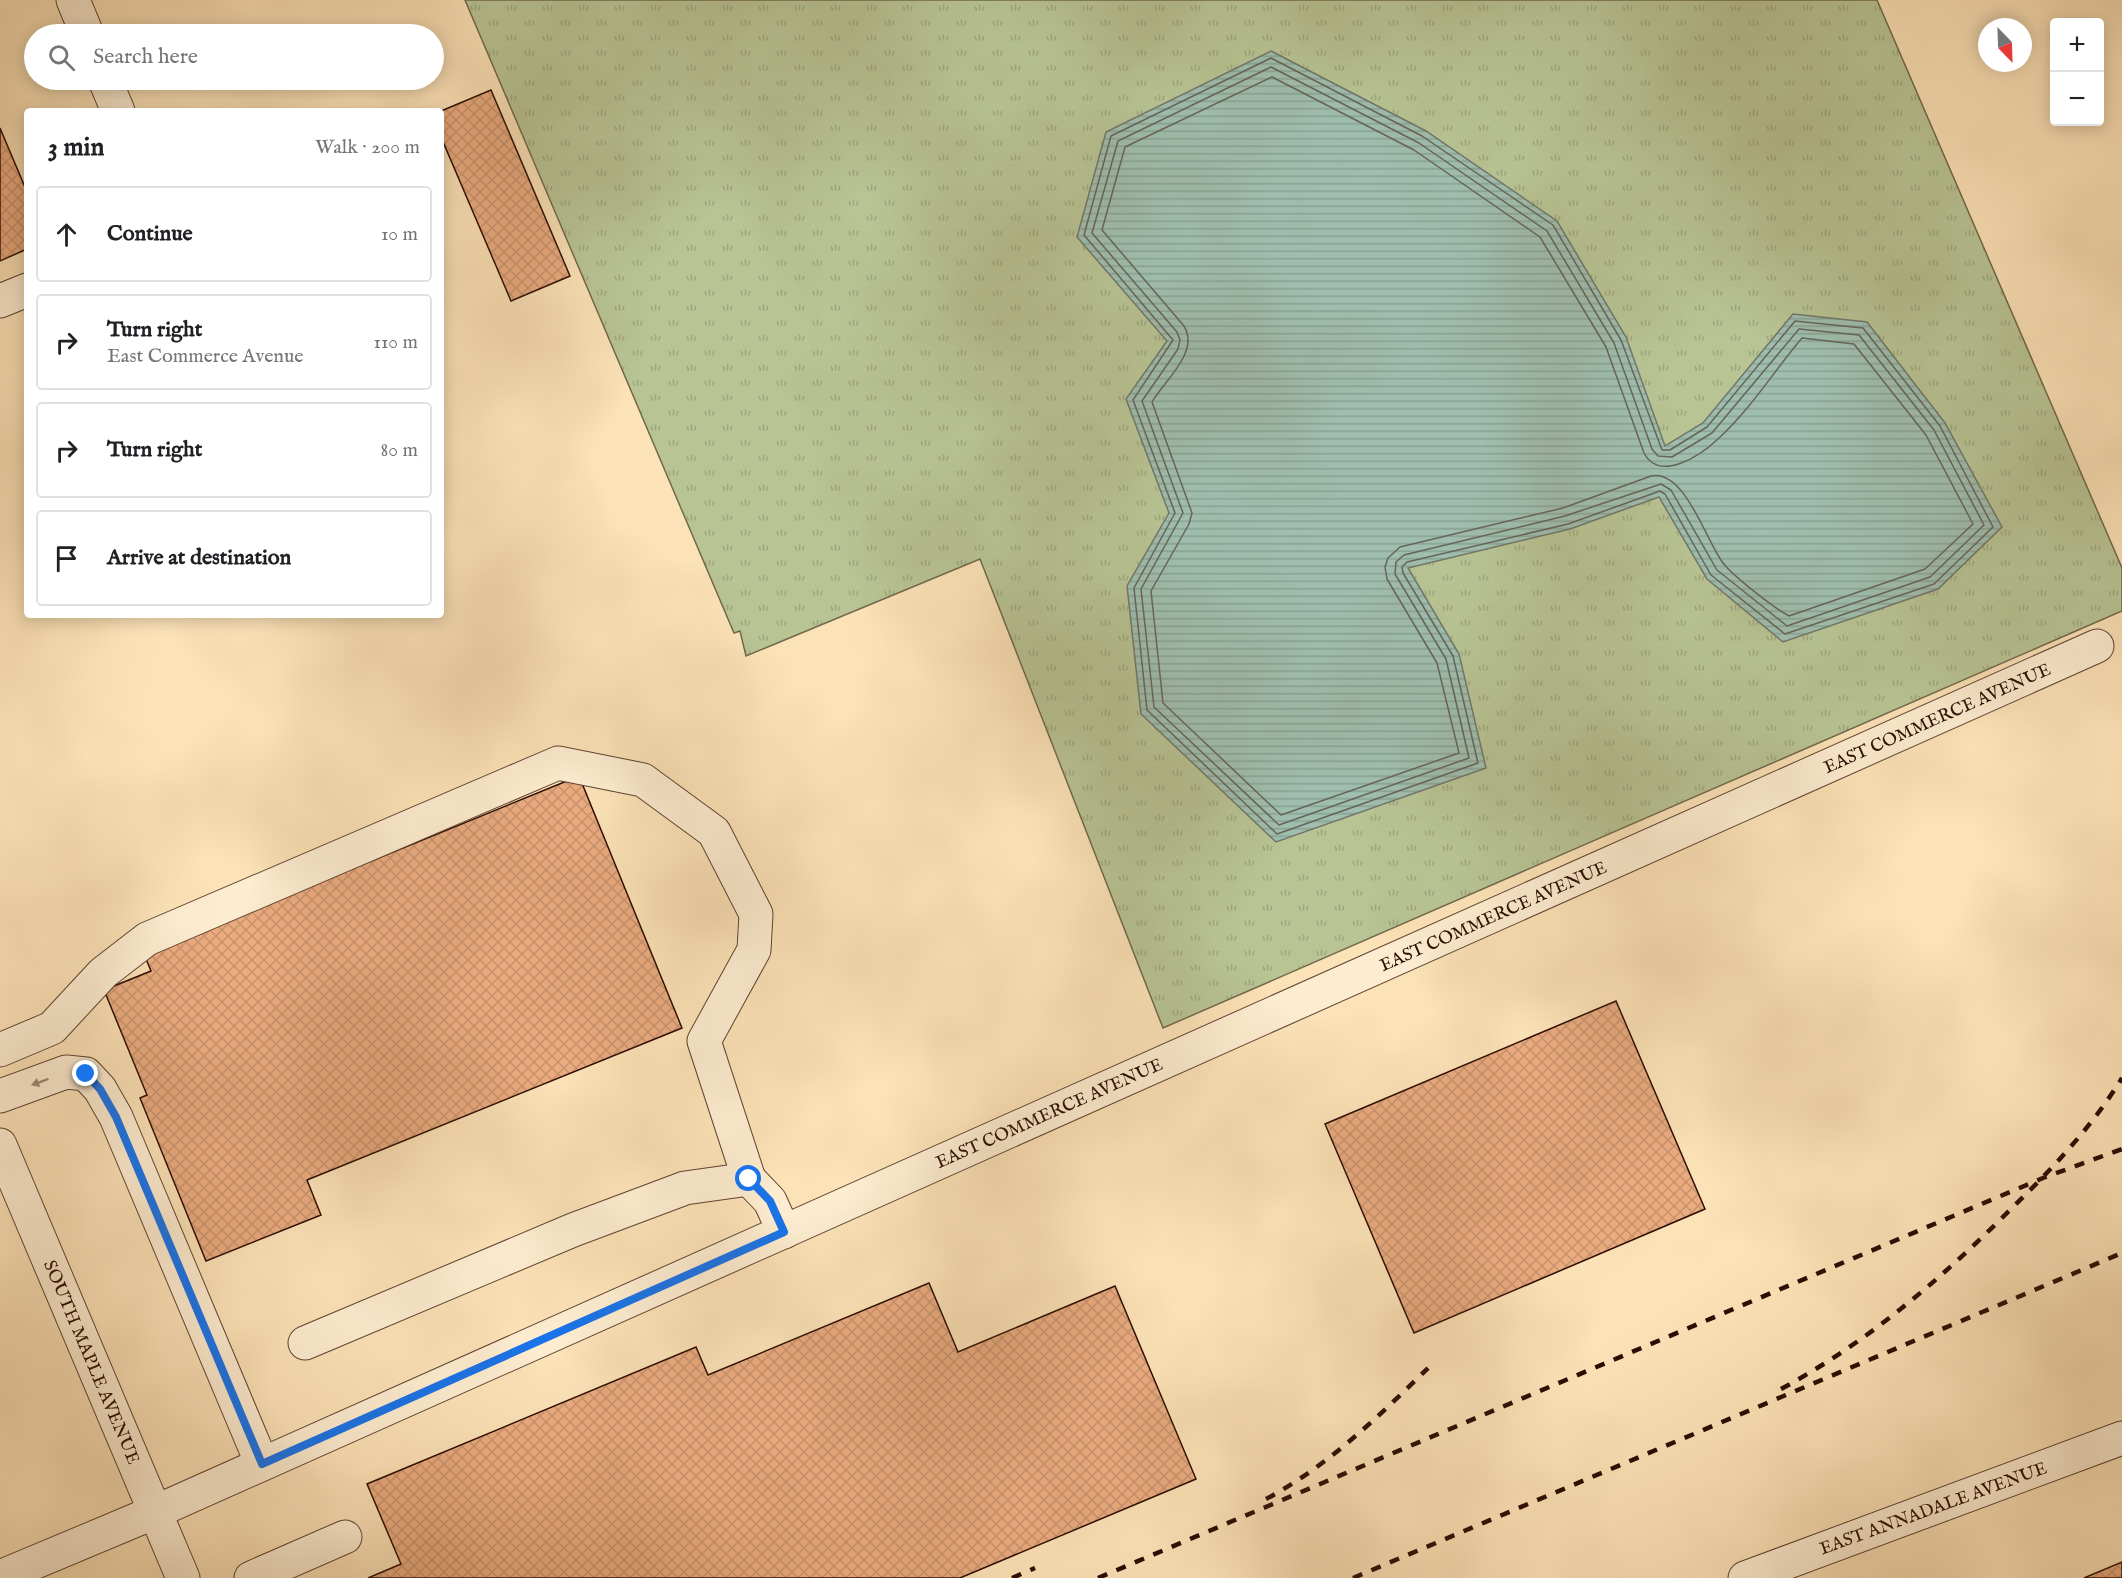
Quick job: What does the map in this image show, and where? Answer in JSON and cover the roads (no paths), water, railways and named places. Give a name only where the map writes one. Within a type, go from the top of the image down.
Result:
[{"type":"street","points":[[73,0],[83,24]]},
{"type":"street","points":[[109,90],[117,108]]},
{"type":"street","points":[[0,301],[24,292]]},
{"type":"street","name":"EAST COMMERCE AVENUE","points":[[0,1577],[155,1512],[2097,646]]},
{"type":"street","points":[[0,1050],[52,1028],[103,973],[147,939],[558,764],[643,780],[714,832],[756,914],[754,950],[704,1041],[749,1179],[770,1201],[784,1232]]},
{"type":"street","points":[[0,1096],[66,1072],[86,1074],[100,1089],[116,1117],[262,1464]]},
{"type":"street","name":"SOUTH MAPLE AVENUE","points":[[0,1146],[183,1578]]},
{"type":"street","points":[[305,1342],[573,1230],[685,1188],[749,1179]]},
{"type":"street","name":"EAST ANNADALE AVENUE","points":[[1745,1578],[2122,1438]]},
{"type":"street","points":[[271,1574],[345,1537]]},
{"type":"water","points":[[1271,51],[1426,131],[1557,221],[1626,337],[1665,446],[1703,423],[1793,314],[1867,322],[1945,423],[2002,527],[1938,589],[1783,642],[1707,579],[1659,497],[1570,529],[1408,568],[1459,654],[1486,768],[1276,842],[1141,714],[1127,586],[1169,513],[1126,399],[1167,341],[1077,237],[1106,132]]},
{"type":"railway","points":[[1781,1389],[1813,1371],[1873,1330],[1930,1285],[1984,1236],[2056,1164],[2098,1114],[2122,1078]]},
{"type":"railway","points":[[1098,1578],[2043,1178],[2122,1149]]},
{"type":"railway","points":[[1353,1578],[2122,1253]]},
{"type":"railway","points":[[1266,1499],[1310,1472],[1352,1440],[1428,1368]]},
{"type":"railway","points":[[1012,1578],[1035,1568]]}]
